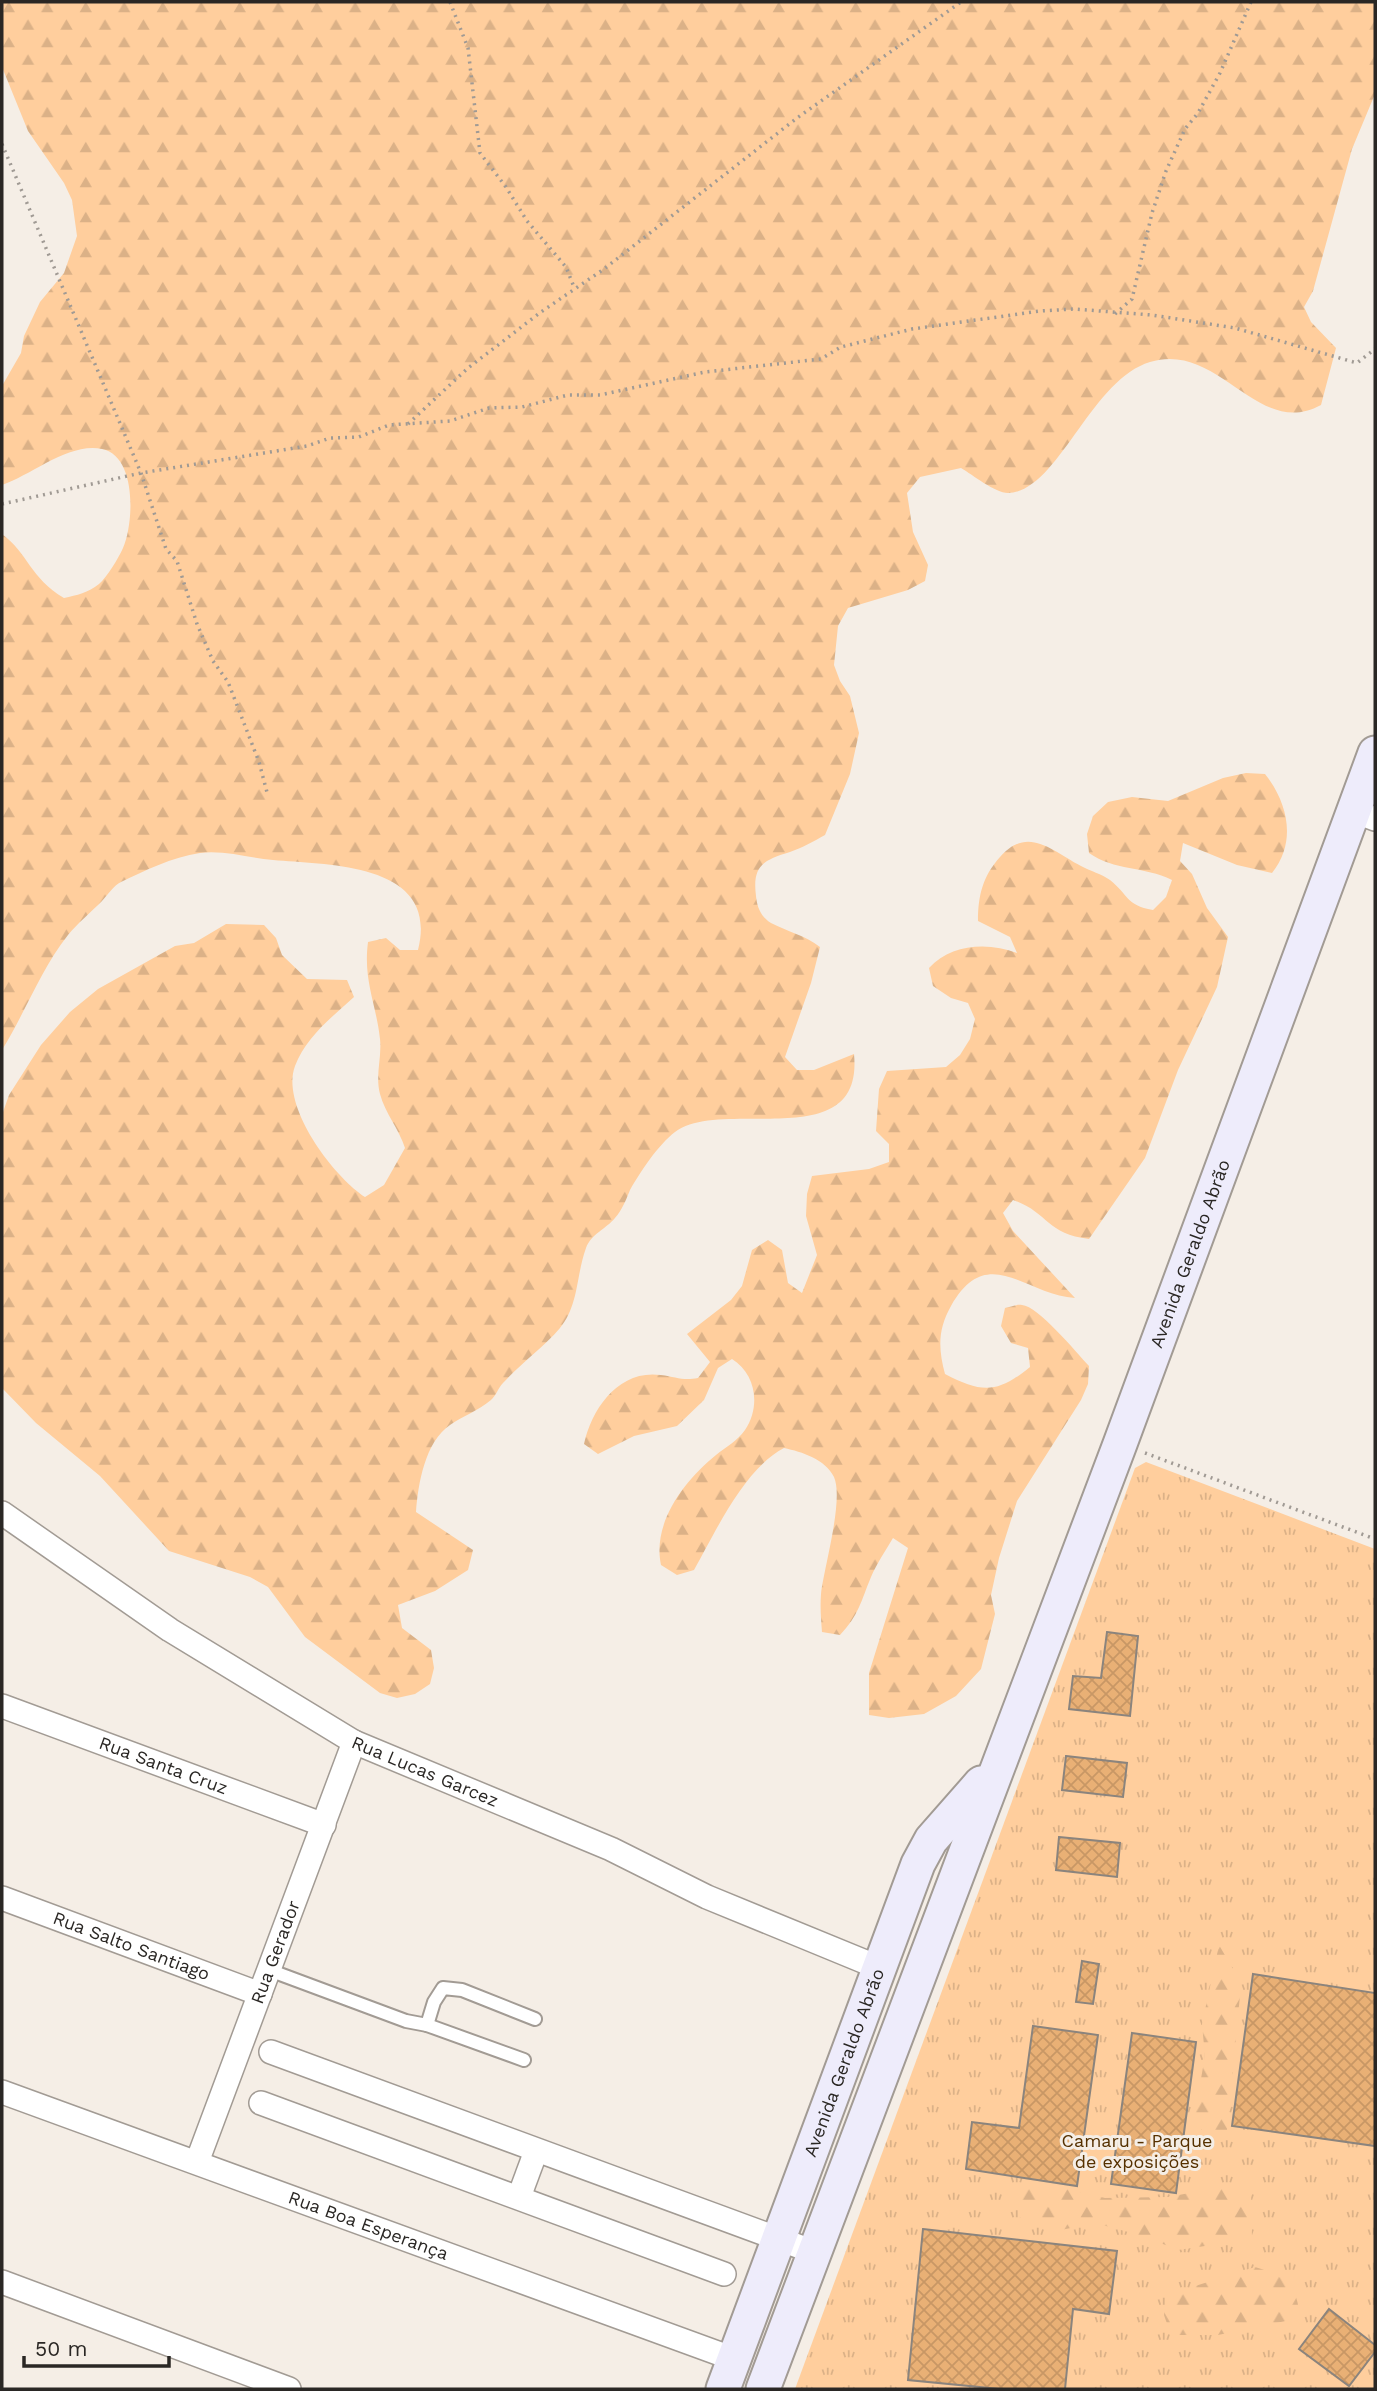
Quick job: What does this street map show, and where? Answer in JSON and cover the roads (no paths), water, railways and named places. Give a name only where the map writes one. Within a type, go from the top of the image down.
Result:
[{"type":"main road","name":"Avenida Geraldo Abrão","points":[[763,2389],[1001,1755],[1365,815],[1375,753]]},
{"type":"main road","name":"Avenida Geraldo Abrão","points":[[729,2374],[923,1854],[931,1840],[967,1803],[1001,1755]]},
{"type":"street","name":"Rua Lucas Garcez","points":[[3,1518],[170,1630],[354,1742],[611,1849],[706,1897],[880,1968]]},
{"type":"street","name":"Rua Santa Cruz","points":[[2,1706],[324,1825]]},
{"type":"street","name":"Rua Gerador","points":[[197,2162],[354,1742]]},
{"type":"street","name":"Rua Salto Santiago","points":[[2,1898],[260,1994]]},
{"type":"street","points":[[271,2052],[814,2252]]},
{"type":"street","name":"Rua Boa Esperança","points":[[2,2092],[197,2162],[729,2374]]},
{"type":"street","points":[[261,2103],[724,2274]]},
{"type":"street","points":[[519,2197],[536,2151]]},
{"type":"street","points":[[2,2282],[289,2389]]},
{"type":"lane","points":[[269,1970],[406,2021],[427,2025],[524,2060]]},
{"type":"lane","points":[[427,2025],[434,2002],[443,1988],[462,1990],[535,2019]]},
{"type":"park label","name":"Camaru - Parque de exposições","points":[[1137,2151]]}]
